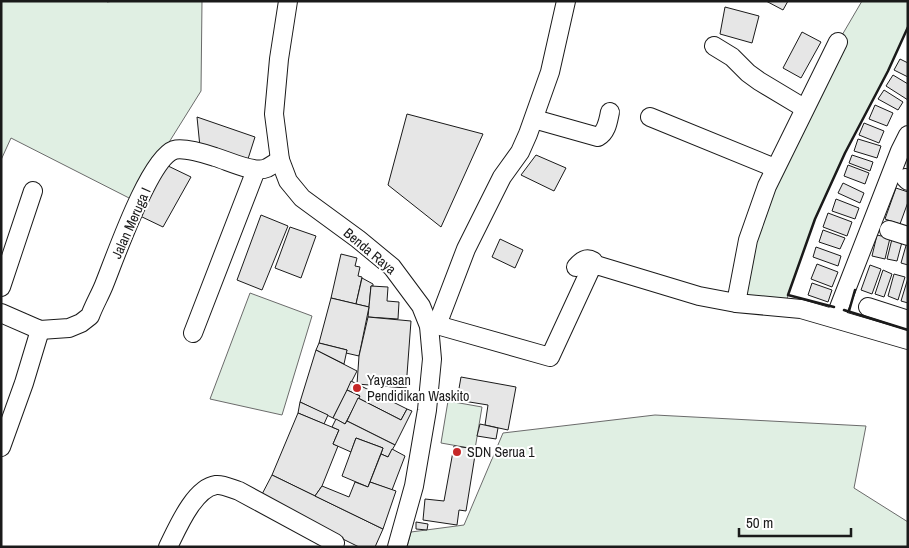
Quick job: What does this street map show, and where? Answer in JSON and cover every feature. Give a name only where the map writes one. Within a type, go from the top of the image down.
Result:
[{"type":"street","name":"Benda Raya","points":[[288,1],[279,59],[274,114],[280,160],[288,181],[302,198],[358,239],[392,267],[421,306],[433,326],[427,410],[414,486],[397,547]]},
{"type":"street","points":[[566,1],[550,72],[534,119],[520,152],[502,177],[466,249],[433,326],[550,357],[585,265],[699,296],[736,303],[801,309],[908,340]]},
{"type":"street","points":[[736,303],[748,240],[767,186],[838,42]]},
{"type":"street","points":[[714,46],[732,57],[759,81],[804,108]]},
{"type":"street","points":[[534,119],[598,137],[606,129],[610,112]]},
{"type":"street","points":[[650,117],[775,168]]},
{"type":"street","points":[[835,318],[900,151],[908,135]]},
{"type":"street","name":"Jalan Meruga I","points":[[1,313],[40,330],[69,328],[81,323],[90,316],[154,171],[169,153],[176,149],[214,157],[256,170]]},
{"type":"street","points":[[193,333],[256,170],[266,169],[280,160]]},
{"type":"street","points":[[1,287],[33,191]]},
{"type":"street","points":[[889,230],[908,236]]},
{"type":"street","points":[[868,307],[908,320]]},
{"type":"street","points":[[1,447],[24,383],[40,330]]},
{"type":"street","points":[[168,547],[182,518],[198,496],[204,490],[215,485],[226,486],[239,491],[339,545]]},
{"type":"street","points":[[318,547],[320,545],[339,545]]},
{"type":"green space","points":[[1,1],[202,1],[201,91],[133,200],[11,138],[1,160]]},
{"type":"green space","points":[[862,1],[908,1],[908,27],[888,71],[845,153],[815,219],[785,308],[736,303],[748,240],[838,42]]},
{"type":"green space","points":[[250,293],[312,316],[282,415],[210,399]]},
{"type":"green space","points":[[448,401],[482,407],[475,449],[441,443]]},
{"type":"green space","points":[[655,415],[866,426],[854,488],[908,522],[908,547],[407,547],[411,532],[464,525],[503,433]]},
{"type":"building","points":[[766,1],[788,1],[783,10]]},
{"type":"building","points":[[725,7],[759,16],[752,43],[720,34]]},
{"type":"building","points":[[802,32],[821,42],[801,78],[783,68]]},
{"type":"building","points":[[900,59],[908,63],[908,77],[894,70]]},
{"type":"building","points":[[893,75],[908,84],[908,100],[886,86]]},
{"type":"building","points":[[884,90],[903,102],[898,110],[878,99]]},
{"type":"building","points":[[875,105],[893,113],[887,126],[869,119]]},
{"type":"building","points":[[407,114],[483,134],[441,227],[388,185]]},
{"type":"building","points":[[197,117],[255,137],[247,162],[200,147]]},
{"type":"building","points":[[864,123],[884,131],[879,143],[859,135]]},
{"type":"building","points":[[858,139],[881,146],[877,158],[854,151]]},
{"type":"building","points":[[536,155],[566,168],[554,191],[521,175]]},
{"type":"building","points":[[852,155],[873,162],[870,171],[849,163]]},
{"type":"building","points":[[164,164],[191,177],[163,227],[138,215]]},
{"type":"building","points":[[848,165],[869,173],[865,184],[844,176]]},
{"type":"building","points":[[843,183],[864,193],[860,203],[838,193]]},
{"type":"building","points":[[896,188],[908,192],[908,202],[900,224],[885,219]]},
{"type":"building","points":[[836,199],[859,208],[855,219],[832,211]]},
{"type":"building","points":[[828,213],[852,222],[847,236],[823,227]]},
{"type":"building","points":[[261,215],[288,226],[262,290],[237,280]]},
{"type":"building","points":[[290,227],[316,236],[301,278],[275,268]]},
{"type":"building","points":[[823,230],[845,238],[840,249],[819,242]]},
{"type":"building","points":[[877,235],[890,238],[885,259],[872,256]]},
{"type":"building","points":[[500,239],[523,250],[515,268],[492,257]]},
{"type":"building","points":[[892,239],[902,242],[897,261],[887,259]]},
{"type":"building","points":[[908,242],[908,265],[901,263]]},
{"type":"building","points":[[816,247],[841,256],[838,266],[813,257]]},
{"type":"building","points":[[341,254],[357,258],[355,266],[360,267],[358,276],[362,277],[356,304],[331,298]]},
{"type":"building","points":[[817,264],[838,272],[832,287],[811,279]]},
{"type":"building","points":[[870,265],[881,269],[872,294],[861,290]]},
{"type":"building","points":[[883,270],[892,274],[884,297],[875,294]]},
{"type":"building","points":[[894,274],[905,277],[898,300],[888,296]]},
{"type":"building","points":[[362,278],[373,284],[371,286],[369,307],[356,304]]},
{"type":"building","points":[[908,278],[908,303],[901,301]]},
{"type":"building","points":[[812,283],[832,290],[828,302],[808,295]]},
{"type":"building","points":[[371,286],[388,287],[387,301],[399,302],[398,319],[368,317]]},
{"type":"building","points":[[331,298],[369,307],[359,356],[346,353],[347,350],[319,343]]},
{"type":"building","points":[[368,317],[411,321],[406,388],[357,384],[359,356]]},
{"type":"building","points":[[319,343],[347,350],[344,364],[316,350]]},
{"type":"building","points":[[316,350],[357,371],[333,418],[300,402]]},
{"type":"building","points":[[461,377],[516,387],[508,430],[485,425],[488,405],[457,400]]},
{"type":"building","points":[[351,381],[407,409],[401,420],[358,398],[360,396],[347,390]]},
{"type":"building","points":[[347,390],[360,396],[345,424],[333,418]]},
{"type":"building","points":[[358,398],[401,420],[407,409],[412,411],[395,445],[347,421]]},
{"type":"building","points":[[300,402],[328,415],[324,424],[298,413]]},
{"type":"building","points":[[298,413],[339,430],[333,444],[338,446],[322,486],[315,496],[272,475]]},
{"type":"building","points":[[336,419],[345,424],[347,421],[395,445],[388,457],[381,454],[383,448],[356,438],[351,452],[333,444],[339,430],[332,427]]},
{"type":"building","points":[[480,424],[498,428],[496,439],[477,436]]},
{"type":"building","points":[[356,438],[383,448],[368,487],[342,476]]},
{"type":"building","points":[[454,446],[476,449],[466,511],[459,510],[457,525],[423,520],[425,499],[444,501]]},
{"type":"building","points":[[392,449],[405,456],[392,490],[370,482],[381,454],[388,457]]},
{"type":"building","points":[[272,475],[383,529],[375,547],[359,547],[260,498]]},
{"type":"building","points":[[355,482],[368,487],[370,482],[396,491],[383,529],[315,496],[322,486],[349,497]]},
{"type":"building","points":[[416,522],[428,524],[427,530],[416,529]]},
{"type":"wall","points":[[834,307],[788,295],[815,219],[845,153],[888,71],[908,27]]},
{"type":"wall","points":[[849,311],[855,290]]},
{"type":"wall","points":[[844,310],[908,330]]},
{"type":"place","name":"Yayasan Pendidikan Waskito","points":[[357,388]]},
{"type":"place","name":"SDN Serua 1","points":[[457,452]]}]
